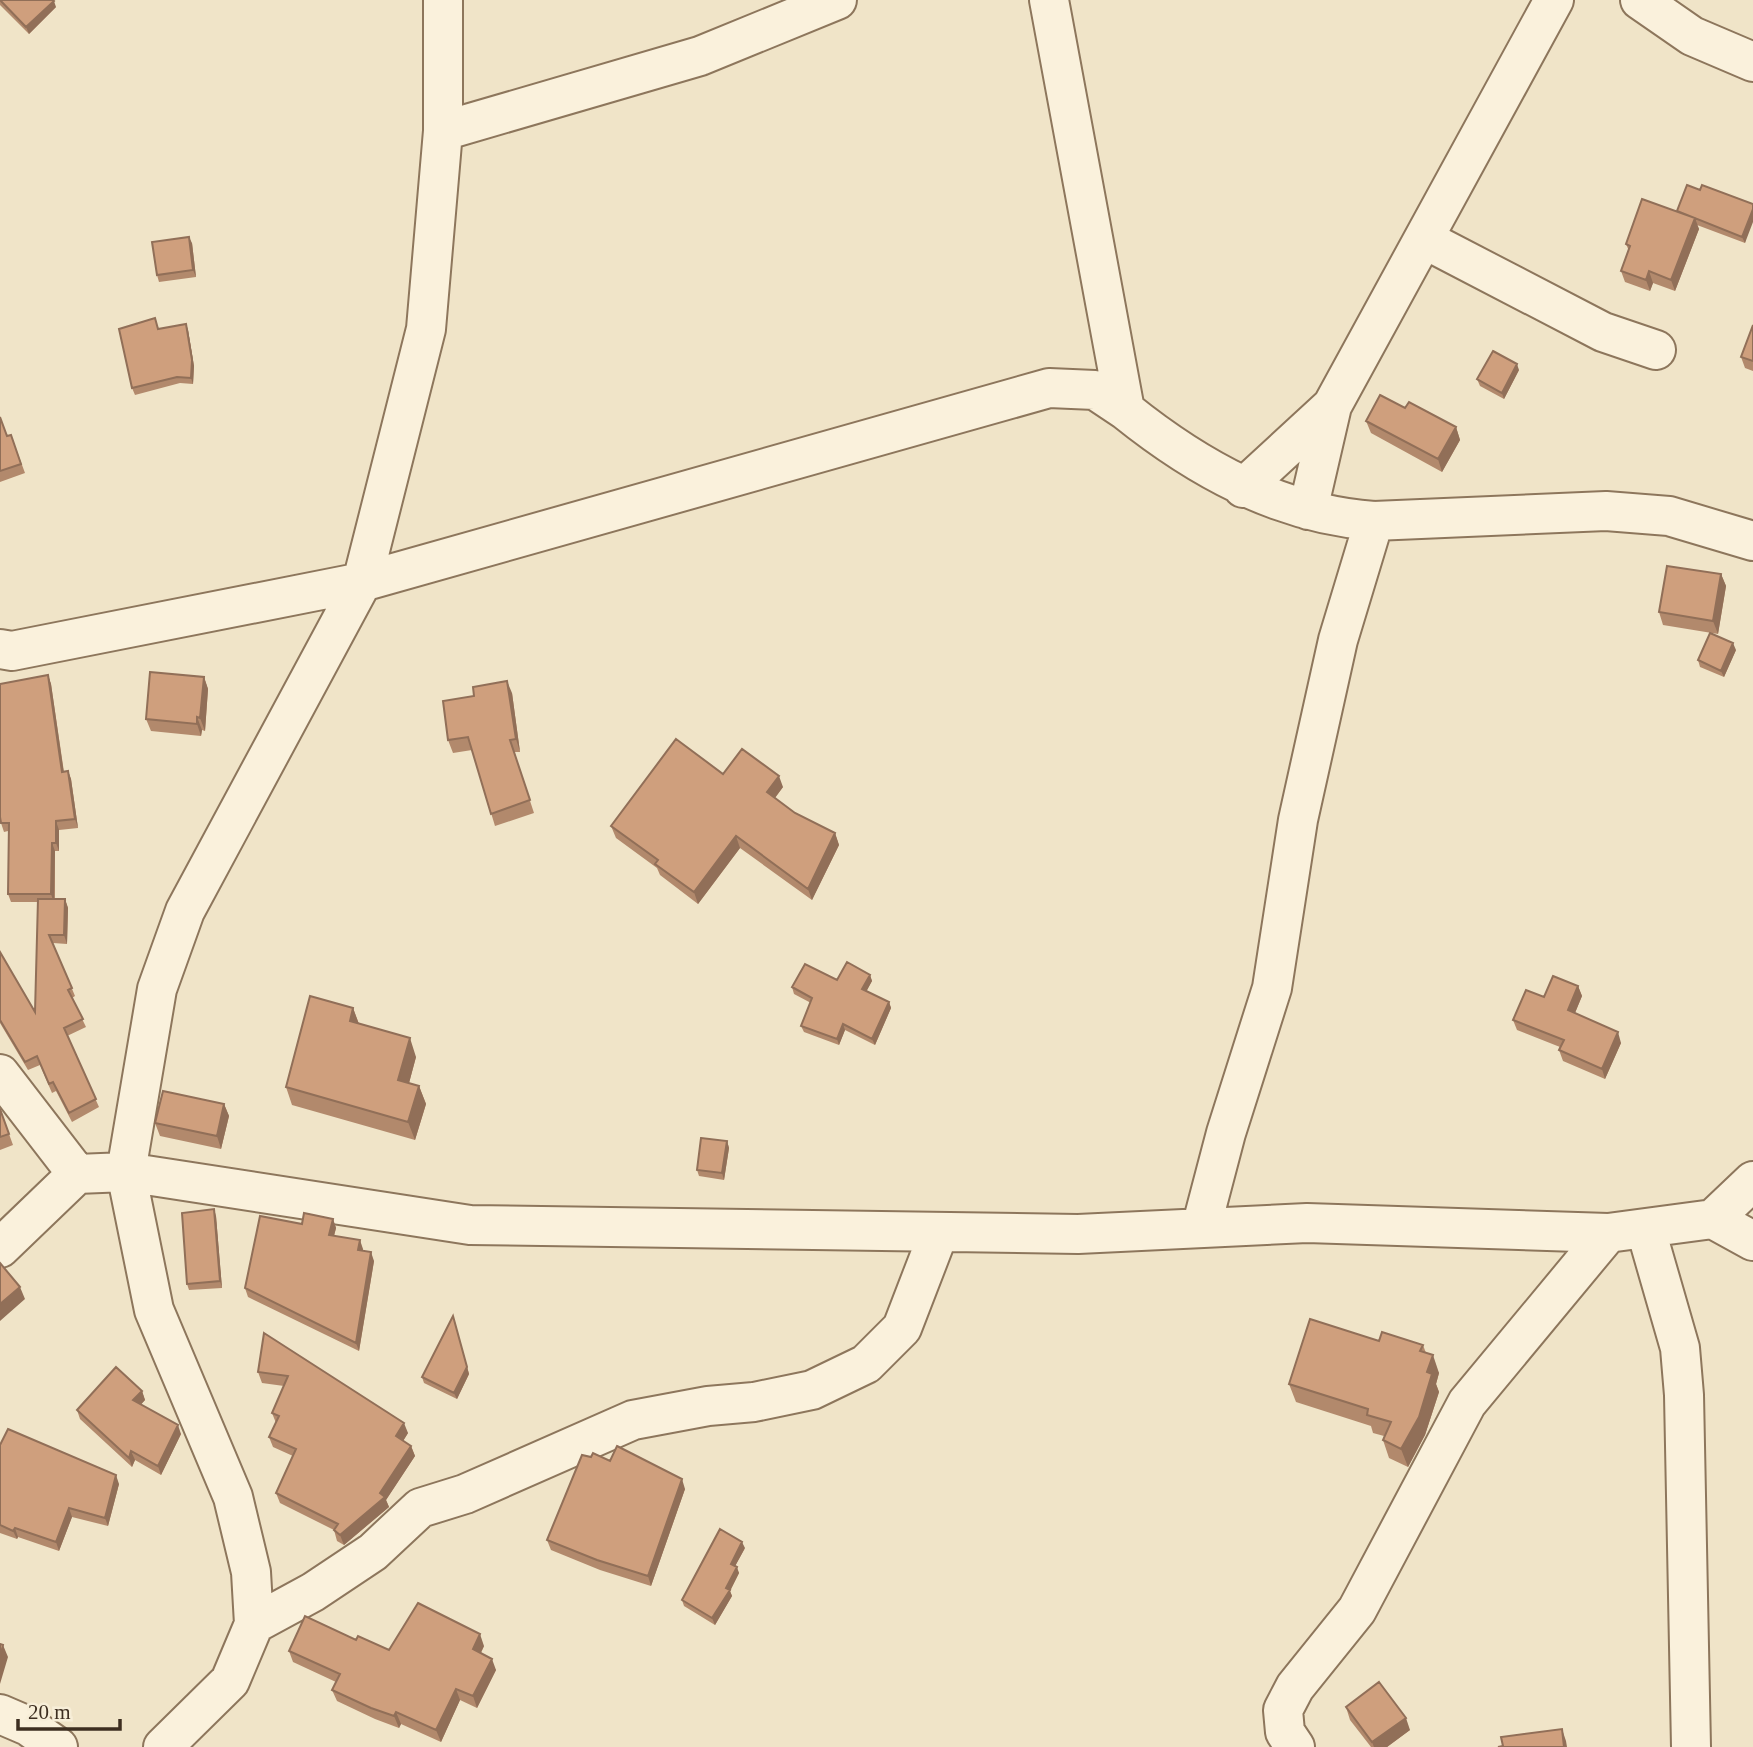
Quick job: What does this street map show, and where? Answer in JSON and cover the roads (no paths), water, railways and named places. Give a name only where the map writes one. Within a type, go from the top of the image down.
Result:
[{"type":"street","points":[[163,1747],[230,1681],[254,1624],[251,1572],[233,1497],[154,1310],[126,1172],[157,989],[185,911],[362,582],[426,329],[443,131],[443,0]]},
{"type":"street","points":[[443,131],[700,57],[837,0]]},
{"type":"street","points":[[1049,0],[1125,410]]},
{"type":"street","points":[[1308,510],[1332,406],[1554,0]]},
{"type":"street","points":[[1640,0],[1692,36],[1753,62]]},
{"type":"street","points":[[1424,239],[1603,332],[1656,350]]},
{"type":"street","points":[[0,649],[12,650],[362,582],[1049,388],[1095,390],[1160,438],[1243,488],[1308,510],[1342,518],[1374,521],[1606,511],[1668,516],[1753,541]]},
{"type":"street","points":[[1243,488],[1332,406]]},
{"type":"street","points":[[1201,1228],[1226,1133],[1272,988],[1298,820],[1338,640],[1374,521]]},
{"type":"street","points":[[0,1074],[77,1174]]},
{"type":"street","points":[[0,1248],[77,1174],[126,1172],[470,1225],[1078,1234],[1307,1223],[1608,1233],[1713,1219],[1753,1181]]},
{"type":"street","points":[[1713,1219],[1753,1241]]},
{"type":"street","points":[[1646,1230],[1680,1348],[1684,1395],[1691,1747]]},
{"type":"street","points":[[254,1624],[313,1592],[373,1552],[420,1508],[465,1494],[632,1420],[708,1406],[754,1402],[812,1390],[866,1364],[902,1328],[939,1233]]},
{"type":"street","points":[[1295,1747],[1286,1732],[1283,1710],[1295,1687],[1357,1610],[1467,1403],[1608,1233]]},
{"type":"street","points":[[0,1714],[27,1726],[58,1747]]}]
